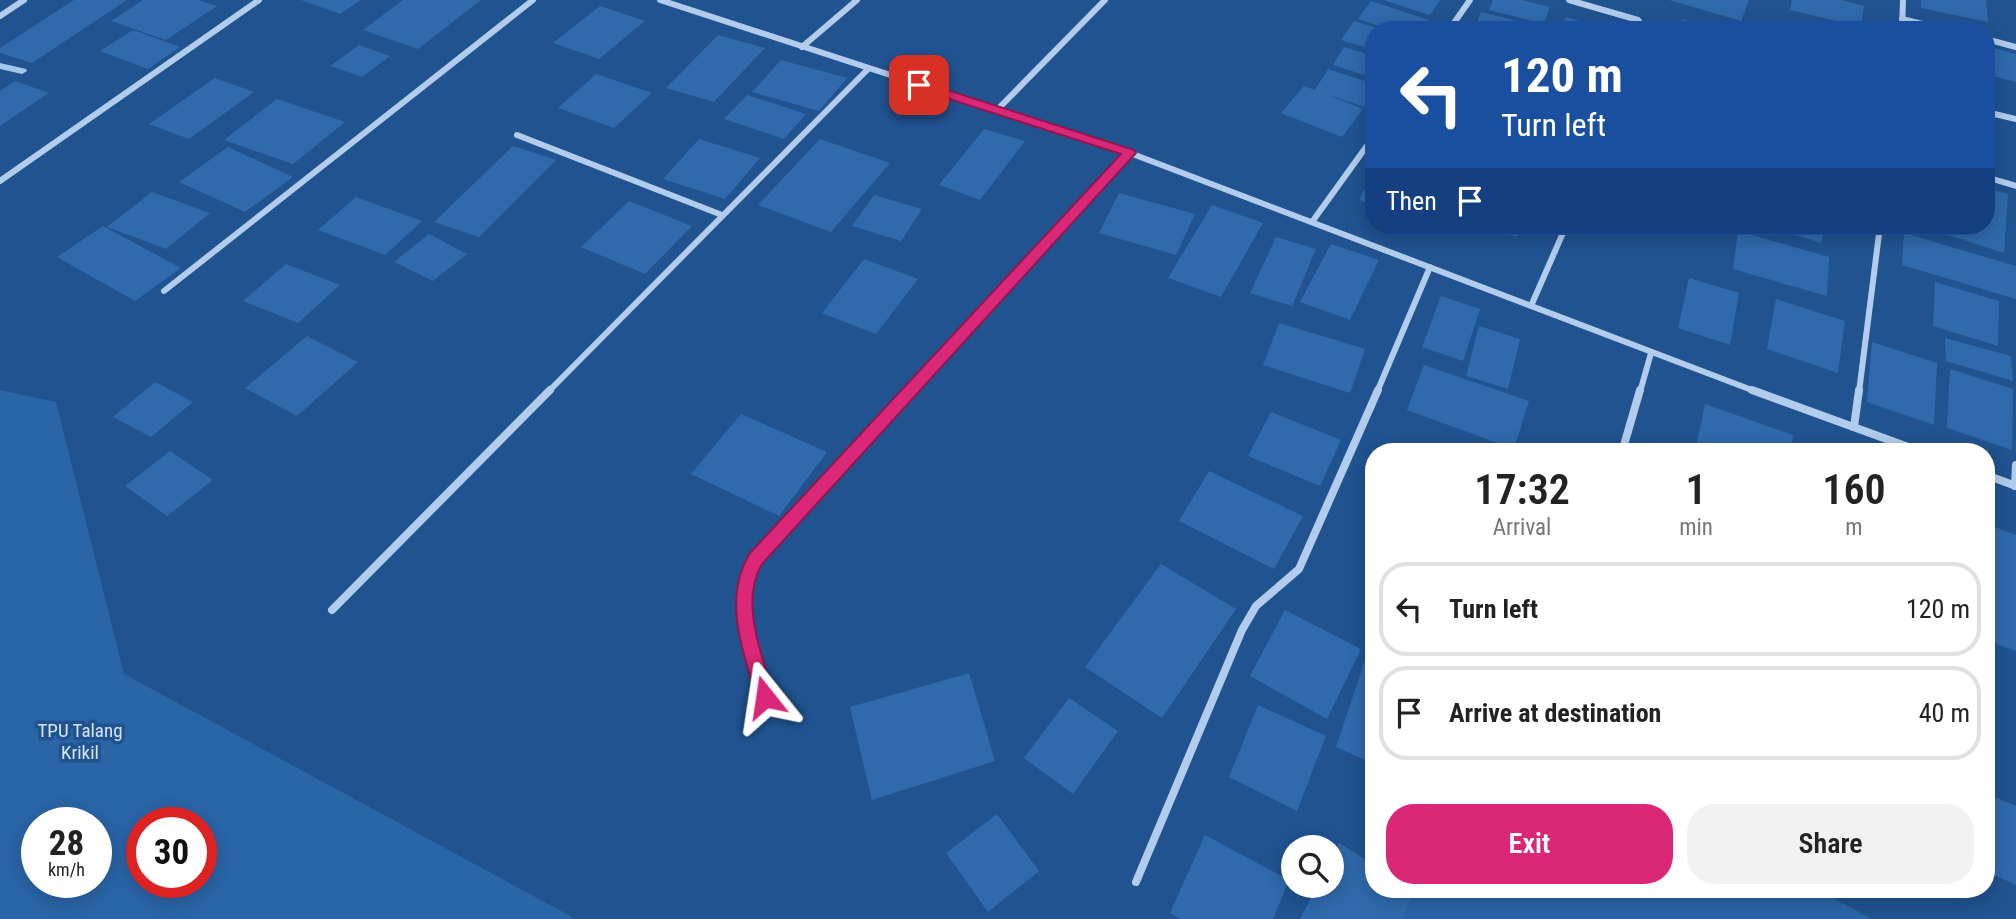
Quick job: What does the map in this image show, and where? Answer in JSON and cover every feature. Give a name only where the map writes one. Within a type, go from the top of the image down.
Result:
[{"type":"street","points":[[0,16],[24,0]]},
{"type":"street","points":[[0,180],[259,0]]},
{"type":"street","points":[[164,291],[533,0]]},
{"type":"street","points":[[660,0],[1130,153],[1651,353],[1898,443]]},
{"type":"street","points":[[802,47],[857,0]]},
{"type":"street","points":[[997,110],[1105,0]]},
{"type":"street","points":[[1455,21],[1470,0]]},
{"type":"street","points":[[1569,0],[1639,21]]},
{"type":"street","points":[[1903,0],[1902,19],[1910,21]]},
{"type":"street","points":[[1995,41],[2016,47]]},
{"type":"street","points":[[332,610],[868,69]]},
{"type":"street","points":[[1995,113],[2016,119]]},
{"type":"street","points":[[517,135],[722,215]]},
{"type":"street","points":[[1312,222],[1365,148]]},
{"type":"street","points":[[765,697],[746,626],[745,585],[748,572],[756,558],[1130,153]]},
{"type":"street","points":[[1995,180],[2016,186]]},
{"type":"street","points":[[1531,306],[1562,235]]},
{"type":"street","points":[[1854,427],[1879,235]]},
{"type":"street","points":[[1136,882],[1242,630],[1256,606],[1299,569],[1306,556],[1430,267]]},
{"type":"street","points":[[1625,443],[1651,353]]},
{"type":"street","points":[[1995,478],[2016,486],[2016,465]]},
{"type":"green space","name":"TPU Talang Krikil","points":[[0,390],[56,402],[124,674],[576,919],[0,919]]},
{"type":"green space","points":[[1374,898],[1834,898],[1872,919],[1364,919]]},
{"type":"building","points":[[74,0],[127,0],[32,63],[0,53],[0,48]]},
{"type":"building","points":[[143,0],[198,0],[217,6],[166,40],[111,21]]},
{"type":"building","points":[[301,0],[361,0],[340,14]]},
{"type":"building","points":[[403,0],[481,0],[418,49],[363,30]]},
{"type":"building","points":[[1383,0],[1440,0],[1430,15]]},
{"type":"building","points":[[1493,0],[1521,0],[1550,7],[1545,21],[1532,21],[1489,10]]},
{"type":"building","points":[[1669,0],[1749,0],[1741,21]]},
{"type":"building","points":[[1792,0],[1841,0],[1864,6],[1862,21],[1836,21],[1790,10]]},
{"type":"building","points":[[1921,0],[1986,0],[1988,21],[1983,21],[1921,8]]},
{"type":"building","points":[[1371,1],[1429,20],[1365,21],[1358,19]]},
{"type":"building","points":[[600,6],[645,21],[599,59],[553,43]]},
{"type":"building","points":[[1481,12],[1517,21],[1478,21]]},
{"type":"building","points":[[1566,17],[1580,21],[1564,21]]},
{"type":"building","points":[[1354,21],[1365,24],[1365,47],[1341,40]]},
{"type":"building","points":[[133,30],[180,47],[148,69],[100,51]]},
{"type":"building","points":[[718,35],[765,48],[714,102],[666,88]]},
{"type":"building","points":[[359,45],[390,56],[362,77],[330,66]]},
{"type":"building","points":[[1344,47],[1365,53],[1365,75],[1333,65]]},
{"type":"building","points":[[1995,48],[2016,54],[2016,82],[1995,76]]},
{"type":"building","points":[[781,60],[847,78],[819,111],[752,92]]},
{"type":"building","points":[[1328,69],[1365,81],[1365,107],[1325,94],[1363,109],[1342,137],[1281,113],[1304,86],[1315,90]]},
{"type":"building","points":[[596,74],[652,93],[614,128],[558,108]]},
{"type":"building","points":[[215,78],[254,92],[189,139],[149,124]]},
{"type":"building","points":[[15,81],[49,93],[0,126],[0,91]]},
{"type":"building","points":[[747,95],[806,114],[784,139],[724,119]]},
{"type":"building","points":[[277,99],[345,122],[293,164],[224,140]]},
{"type":"building","points":[[984,129],[1025,141],[980,200],[939,185]]},
{"type":"building","points":[[699,139],[760,158],[725,199],[663,179]]},
{"type":"building","points":[[820,139],[890,163],[831,232],[758,205]]},
{"type":"building","points":[[513,146],[556,160],[479,237],[434,222]]},
{"type":"building","points":[[228,147],[293,177],[245,212],[179,182]]},
{"type":"building","points":[[1365,188],[1365,202],[1359,200]]},
{"type":"building","points":[[1995,190],[2008,194],[2004,253],[1948,235],[1995,235]]},
{"type":"building","points":[[152,192],[210,213],[166,249],[107,227]]},
{"type":"building","points":[[1119,193],[1195,214],[1176,255],[1099,233]]},
{"type":"building","points":[[874,195],[922,209],[901,241],[852,226]]},
{"type":"building","points":[[356,197],[422,221],[385,255],[318,230]]},
{"type":"building","points":[[629,201],[692,226],[645,274],[581,247]]},
{"type":"building","points":[[1212,205],[1263,223],[1221,297],[1168,278]]},
{"type":"building","points":[[103,226],[181,268],[135,301],[57,257]]},
{"type":"building","points":[[429,234],[467,254],[433,281],[394,262]]},
{"type":"building","points":[[1737,235],[1752,235],[1829,257],[1827,296],[1733,269]]},
{"type":"building","points":[[1797,235],[1822,235],[1821,243]]},
{"type":"building","points":[[1904,235],[1911,235],[2016,266],[2016,299],[1902,265]]},
{"type":"building","points":[[1276,237],[1316,249],[1292,306],[1250,293]]},
{"type":"building","points":[[1331,244],[1379,260],[1350,320],[1300,302]]},
{"type":"building","points":[[864,259],[918,279],[876,334],[822,313]]},
{"type":"building","points":[[286,264],[340,285],[298,323],[243,301]]},
{"type":"building","points":[[1689,278],[1739,293],[1730,345],[1678,328]]},
{"type":"building","points":[[1935,282],[1999,301],[1998,346],[1933,326]]},
{"type":"building","points":[[1441,296],[1480,309],[1463,361],[1422,347]]},
{"type":"building","points":[[1776,299],[1845,321],[1838,373],[1767,349]]},
{"type":"building","points":[[1279,323],[1365,349],[1350,393],[1263,365]]},
{"type":"building","points":[[1479,326],[1520,339],[1508,389],[1466,376]]},
{"type":"building","points":[[307,336],[358,362],[297,416],[245,388]]},
{"type":"building","points":[[1945,338],[2011,356],[2013,381],[1946,361]]},
{"type":"building","points":[[1872,342],[1937,363],[1934,425],[1867,402]]},
{"type":"building","points":[[1424,365],[1529,401],[1516,443],[1498,443],[1407,410]]},
{"type":"building","points":[[1950,369],[2013,389],[2012,450],[1947,428]]},
{"type":"building","points":[[155,382],[193,402],[151,437],[113,417]]},
{"type":"building","points":[[1705,404],[1793,435],[1792,443],[1697,443]]},
{"type":"building","points":[[1271,412],[1341,440],[1320,486],[1248,456]]},
{"type":"building","points":[[741,414],[827,452],[779,516],[691,474]]},
{"type":"building","points":[[170,451],[213,480],[167,516],[125,486]]},
{"type":"building","points":[[1209,471],[1303,516],[1274,569],[1179,521]]},
{"type":"building","points":[[1995,527],[2016,535],[2016,651],[1995,643]]},
{"type":"building","points":[[1161,564],[1236,609],[1162,718],[1085,667]]},
{"type":"building","points":[[1285,610],[1361,649],[1327,719],[1250,676]]},
{"type":"building","points":[[1365,660],[1365,760],[1336,747]]},
{"type":"building","points":[[969,673],[995,761],[872,800],[850,707]]},
{"type":"building","points":[[1069,698],[1118,731],[1073,794],[1024,758]]},
{"type":"building","points":[[1258,705],[1326,736],[1297,811],[1229,777]]},
{"type":"building","points":[[1995,797],[2016,806],[2016,885],[1995,875]]},
{"type":"building","points":[[997,814],[1039,871],[988,912],[946,853]]},
{"type":"building","points":[[1205,835],[1281,876],[1282,898],[1273,919],[1181,919],[1170,913]]},
{"type":"building","points":[[1344,846],[1365,859],[1365,898],[1412,898],[1402,919],[1300,919],[1311,898],[1344,898]]},
{"type":"waterway","points":[[0,66],[22,71]]},
{"type":"route","points":[[765,697],[746,626],[745,585],[748,572],[756,558],[1130,153],[919,85]]}]
